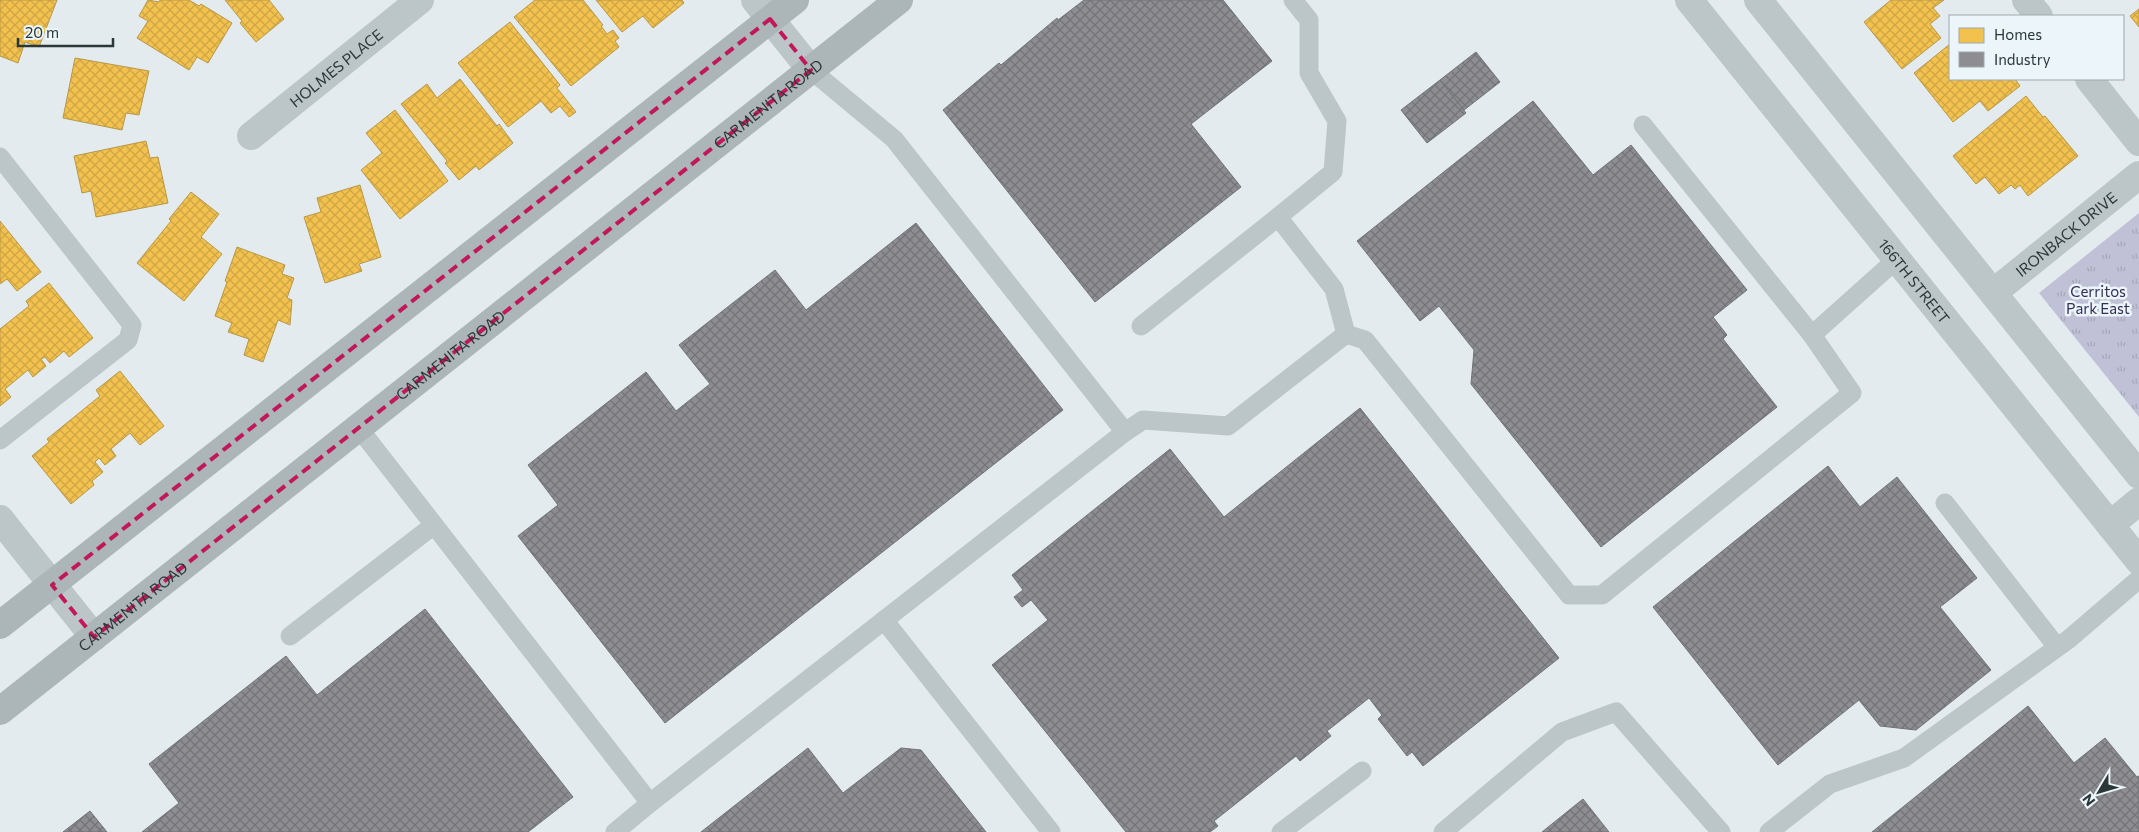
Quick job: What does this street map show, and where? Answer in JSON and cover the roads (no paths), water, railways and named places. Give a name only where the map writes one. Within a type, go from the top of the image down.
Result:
[{"type":"main road","points":[[0,626],[763,10],[795,0]]},
{"type":"main road","name":"CARMENITA ROAD","points":[[0,711],[899,0]]},
{"type":"street","name":"HOLMES PLACE","points":[[251,136],[420,0]]},
{"type":"street","name":"166TH STREET","points":[[1689,0],[2139,562]]},
{"type":"street","points":[[1758,0],[2139,475]]},
{"type":"street","points":[[2026,0],[2038,15]]},
{"type":"street","points":[[763,10],[811,70]]},
{"type":"street","points":[[2090,80],[2139,142]]},
{"type":"street","name":"IRONBACK DRIVE","points":[[1993,293],[2139,176]]},
{"type":"street","points":[[2110,525],[2139,502]]},
{"type":"street","points":[[0,519],[94,637]]},
{"type":"lane","points":[[1141,326],[1333,172],[1337,121],[1310,73],[1309,20],[1294,0]]},
{"type":"lane","points":[[811,70],[894,139],[1125,432]]},
{"type":"lane","points":[[1346,334],[1365,340],[1569,595],[1602,595],[1852,393],[1812,335],[1643,125]]},
{"type":"lane","points":[[0,157],[132,325],[128,340],[0,440]]},
{"type":"lane","points":[[1278,217],[1334,289],[1346,334]]},
{"type":"lane","points":[[1812,335],[1896,259]]},
{"type":"lane","points":[[615,832],[1142,420],[1228,426],[1346,334]]},
{"type":"lane","points":[[358,427],[650,803]]},
{"type":"lane","points":[[1945,502],[2057,647]]},
{"type":"lane","points":[[290,636],[434,525]]},
{"type":"lane","points":[[1769,832],[1830,784],[1904,758],[2057,647],[2139,579]]},
{"type":"lane","points":[[884,620],[1051,832]]},
{"type":"lane","points":[[1443,832],[1562,732],[1616,712],[1721,832]]},
{"type":"lane","points":[[1281,832],[1362,771]]},
{"type":"park label","name":"Cerritos Park East","points":[[2098,300]]}]
